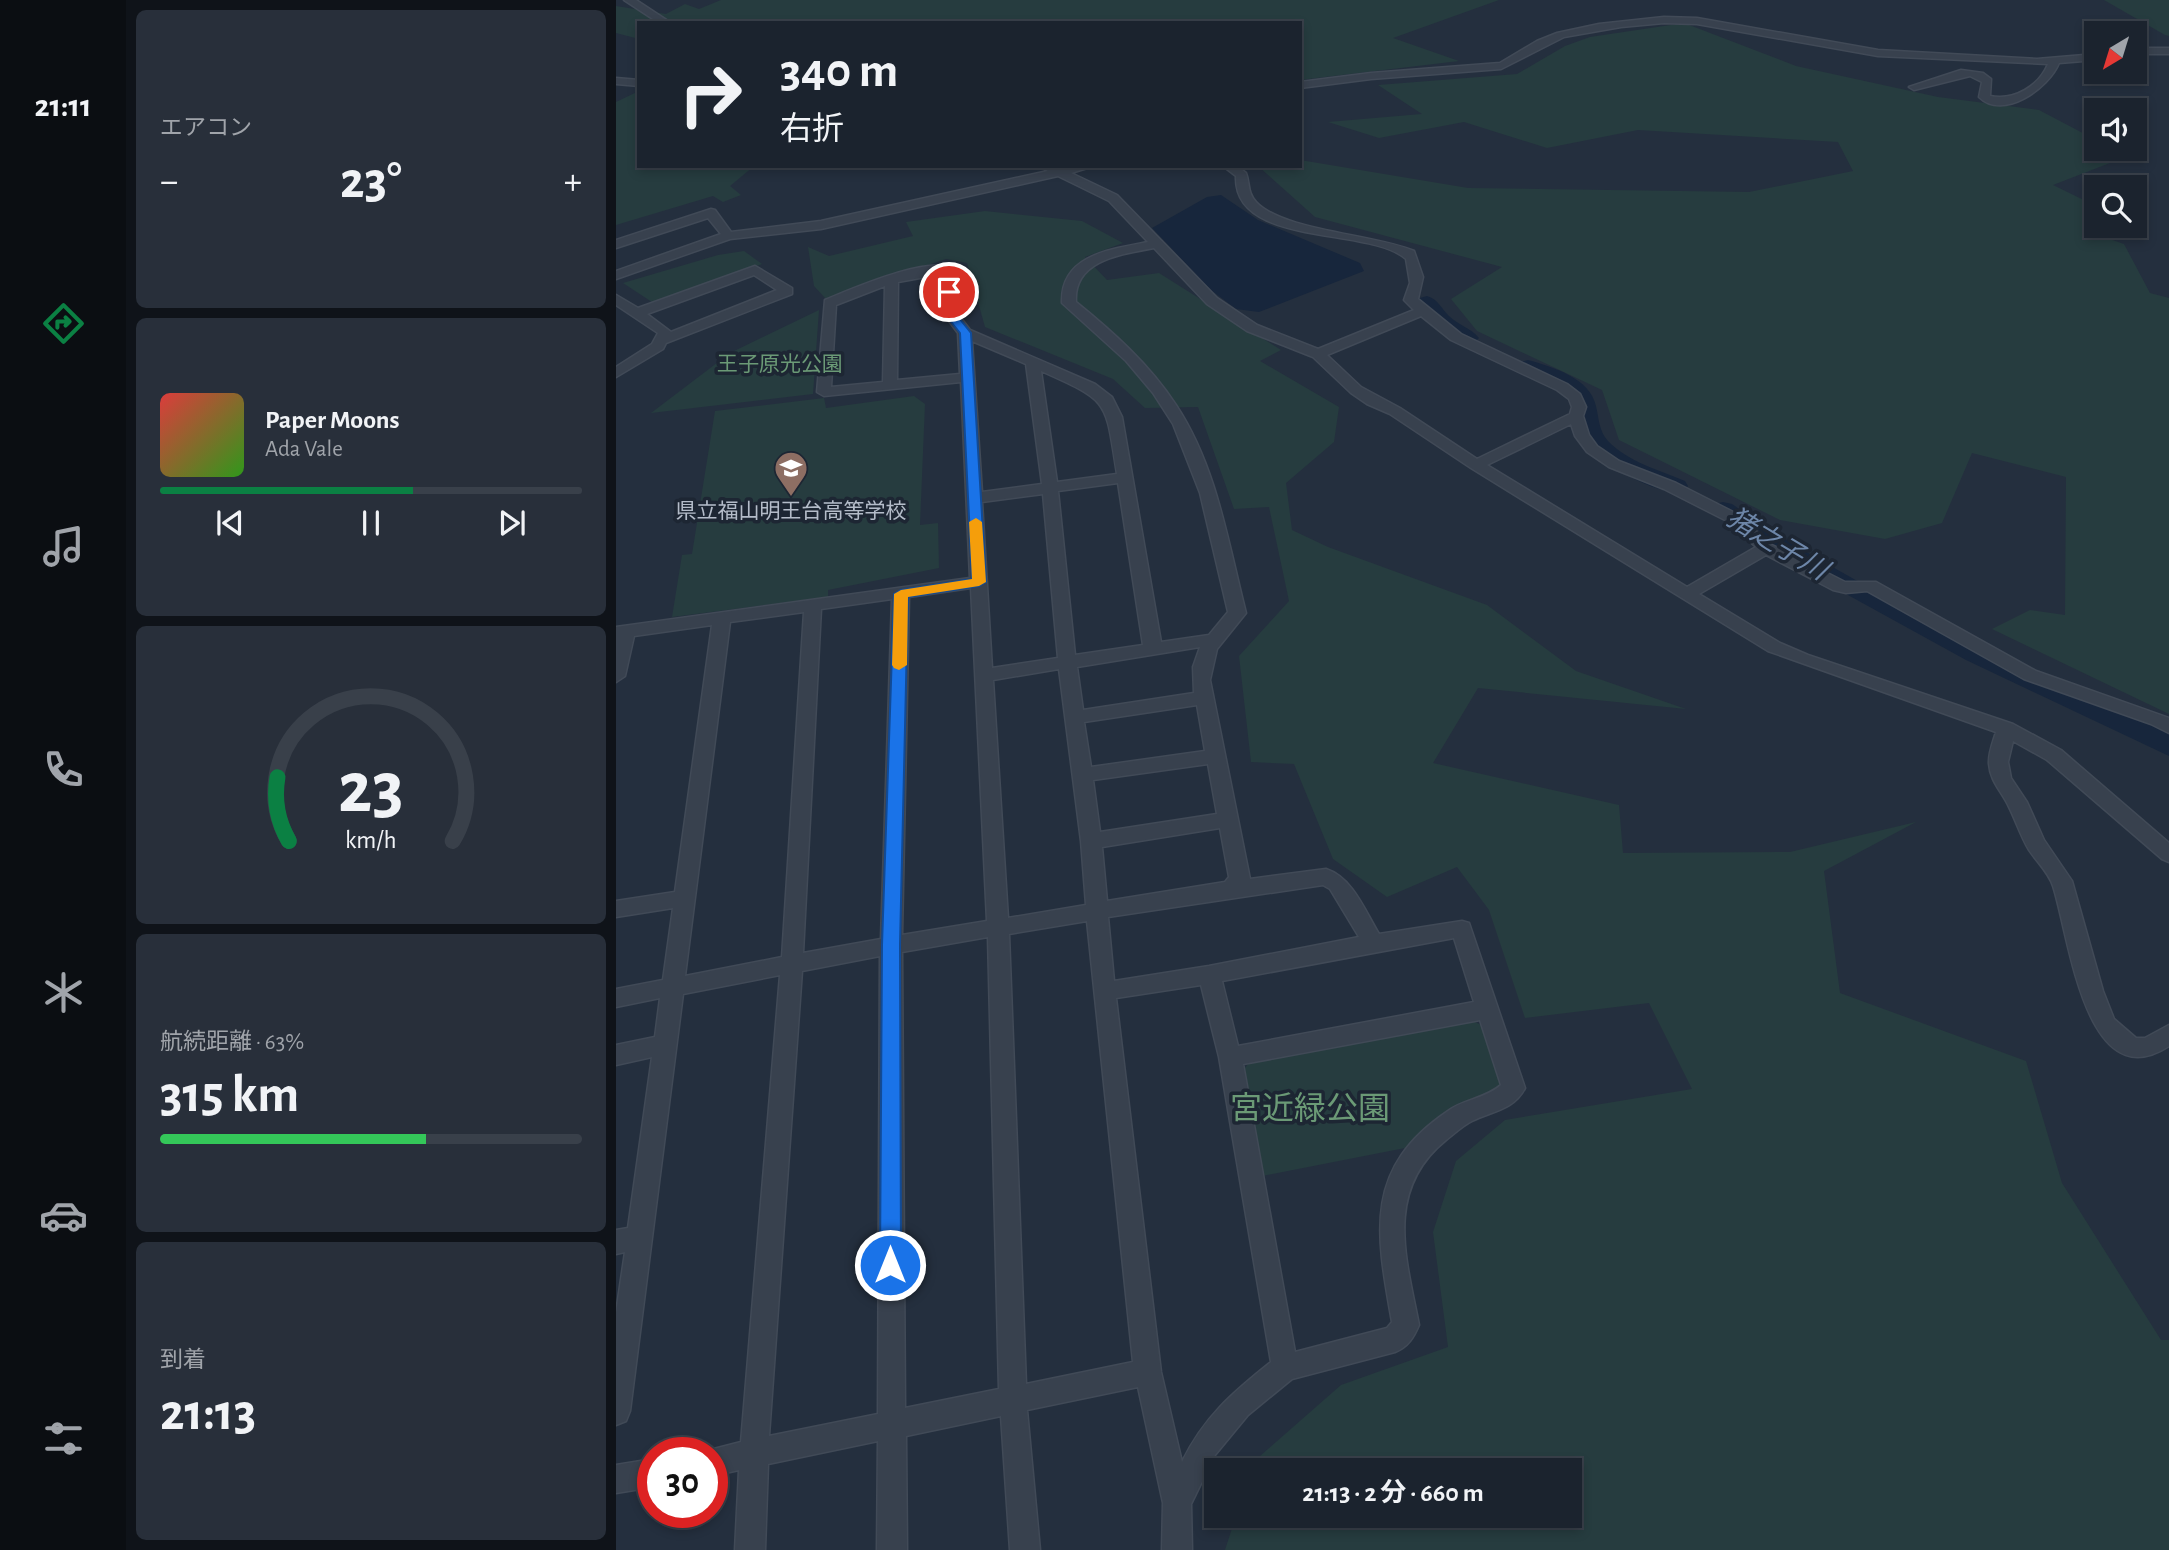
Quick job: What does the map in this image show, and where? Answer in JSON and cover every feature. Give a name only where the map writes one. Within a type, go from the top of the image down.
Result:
[{"type":"street","points":[[629,0],[663,21]]},
{"type":"street","points":[[1302,85],[1371,76],[1501,66],[1520,59],[1537,45],[1556,36],[1668,18],[1697,20],[1878,53],[2054,62],[2084,58]]},
{"type":"street","points":[[2147,51],[2169,51]]},
{"type":"street","points":[[1914,87],[1926,86],[1959,74],[1974,73],[1987,80],[1983,95],[1987,99],[2012,98],[2033,90],[2045,80],[2052,71],[2054,62]]},
{"type":"street","points":[[616,81],[637,83]]},
{"type":"street","points":[[1049,168],[1113,198],[1212,301],[1228,314],[1252,328],[1318,354],[1356,390],[1405,417],[1476,465],[1774,647],[1801,659],[2006,729],[2054,755],[2169,854]]},
{"type":"street","points":[[616,275],[727,236],[821,225],[1082,168]]},
{"type":"street","points":[[1232,168],[1242,175],[1242,192],[1251,203],[1276,220],[1410,254],[1416,262],[1416,292],[1412,300],[1456,337],[1562,387],[1575,397],[1579,407],[1576,416],[1582,436],[1592,449],[1615,464],[1670,486],[1733,518],[1766,548],[1854,587],[1870,586],[2030,675],[2158,720],[2169,727]]},
{"type":"street","points":[[616,244],[711,213],[727,236]]},
{"type":"street","points":[[1157,244],[1100,257],[1085,265],[1073,276],[1067,295],[1069,303],[1119,344],[1148,379],[1180,423],[1199,467],[1237,613],[1227,626],[1210,640],[1202,660],[1202,698],[1217,756],[1240,879],[1231,890]]},
{"type":"street","points":[[968,377],[824,392],[830,303],[892,281],[940,269],[948,270],[950,313],[965,333],[1090,387],[1107,400],[1115,417],[1153,649]]},
{"type":"street","points":[[637,313],[755,270],[787,291],[662,340]]},
{"type":"street","points":[[890,384],[892,281]]},
{"type":"street","points":[[616,299],[665,332],[658,346],[618,370]]},
{"type":"street","points":[[1318,354],[1422,310]]},
{"type":"street","points":[[965,333],[998,929],[1013,1401],[1025,1550]]},
{"type":"street","points":[[1032,360],[1050,487],[1067,662],[1091,841],[1104,991],[1148,1372],[1177,1503],[1177,1550]]},
{"type":"street","points":[[1476,465],[1576,416]]},
{"type":"street","points":[[974,498],[1124,478]]},
{"type":"street","points":[[1687,594],[1766,548]]},
{"type":"street","points":[[616,676],[621,632],[979,582]]},
{"type":"street","points":[[892,1550],[891,945],[901,594]]},
{"type":"street","points":[[750,1550],[754,1455],[792,963],[813,607]]},
{"type":"street","points":[[616,1411],[722,617]]},
{"type":"street","points":[[984,675],[1210,640]]},
{"type":"street","points":[[1076,717],[1202,698]]},
{"type":"street","points":[[2006,729],[1998,762],[2002,779],[2017,802],[2035,843],[2062,881],[2092,991],[2105,1024],[2122,1042],[2133,1048],[2149,1047],[2169,1034]]},
{"type":"street","points":[[1083,775],[1217,756]]},
{"type":"street","points":[[1091,841],[1229,819]]},
{"type":"street","points":[[616,998],[891,945],[1326,877],[1337,883],[1374,943]]},
{"type":"street","points":[[616,909],[685,898]]},
{"type":"street","points":[[1104,991],[1209,975],[1462,929],[1513,1088],[1504,1100],[1461,1115],[1429,1137],[1403,1169],[1391,1208],[1393,1259],[1406,1325],[1395,1339],[1285,1368],[1238,1405],[1205,1445],[1177,1503]]},
{"type":"street","points":[[1209,975],[1230,1057],[1285,1368]]},
{"type":"street","points":[[1230,1057],[1488,1009]]},
{"type":"street","points":[[616,1055],[667,1044]]},
{"type":"street","points":[[616,1242],[641,1237]]},
{"type":"street","points":[[728,1459],[1148,1372]]},
{"type":"street","points":[[616,1479],[637,1476]]},
{"type":"green space","points":[[721,0],[1499,0],[1393,38],[1459,61],[1302,80],[1302,21],[637,21],[637,38],[616,33],[616,6],[666,14],[685,4],[699,9]]},
{"type":"green space","points":[[2104,0],[2169,0],[2169,36],[2147,25],[2147,21],[2141,21]]},
{"type":"green space","points":[[1684,23],[1796,66],[1938,97],[2039,110],[2084,134],[2084,161],[2115,161],[2053,185],[2084,200],[2084,238],[2107,238],[2124,244],[2150,293],[2169,298],[2169,714],[1992,629],[2030,610],[2065,615],[2066,477],[1972,453],[1942,523],[1885,539],[1780,520],[1619,440],[1602,390],[1477,331],[1451,299],[1502,267],[1315,217],[1260,168],[1302,168],[1302,160],[1468,188],[1749,192],[1853,171],[1838,142],[1638,130],[1547,148],[1464,122],[1379,138],[1328,122],[1422,114],[1378,85],[1517,74],[1565,46],[1590,37]]},
{"type":"green space","points":[[637,92],[637,168],[752,168],[730,186],[741,195],[723,202],[713,196],[616,225],[616,102]]},
{"type":"green space","points":[[985,211],[1082,221],[1123,243],[1085,257],[1107,280],[1159,273],[1281,350],[1260,361],[1339,407],[1334,442],[1286,483],[1292,530],[1328,547],[1487,605],[1576,671],[1686,709],[1478,688],[1433,763],[1619,805],[1623,853],[1790,852],[1916,822],[1824,871],[1840,993],[2026,1061],[2062,1183],[2161,1340],[2169,1340],[2169,1550],[1225,1550],[1232,1528],[1582,1528],[1582,1458],[1258,1458],[1341,1385],[1448,1347],[1433,1232],[1456,1161],[1505,1120],[1692,1089],[1649,1003],[1525,1018],[1489,910],[1457,867],[1387,897],[1333,859],[1294,764],[1251,762],[1239,656],[1289,601],[1269,507],[1234,509],[1198,407],[1145,408],[1113,379],[985,327],[967,263],[946,259],[826,299],[814,286],[808,247],[829,256],[913,236],[906,222]]},
{"type":"green space","points":[[744,251],[762,264],[655,304],[623,283],[718,255]]},
{"type":"green space","name":"王子原光公園","points":[[819,310],[813,394],[651,413],[730,353]]},
{"type":"green space","name":"県立福山明王台高等学校","points":[[914,396],[925,404],[920,525],[938,523],[939,568],[828,590],[828,597],[672,617],[682,555],[692,554],[715,411],[824,398],[826,408]]},
{"type":"green space","name":"宮近緑公園","points":[[1471,1020],[1485,1027],[1505,1082],[1494,1097],[1459,1105],[1432,1121],[1405,1148],[1262,1176],[1241,1073],[1252,1059]]},
{"type":"water","points":[[1221,195],[1258,220],[1360,263],[1364,271],[1259,312],[1236,309],[1211,290],[1152,228],[1207,197]]},
{"type":"waterway","name":"猪之子川","points":[[1427,302],[1442,321],[1468,338]]},
{"type":"waterway","name":"猪之子川","points":[[1528,367],[1577,390],[1583,400],[1592,436],[1608,453],[1676,486]]},
{"type":"waterway","name":"猪之子川","points":[[1723,509],[1775,545],[1976,654],[2169,746]]},
{"type":"slow traffic","points":[[899,665],[901,594],[979,582],[976,522]]},
{"type":"place","name":"県立福山明王台高等学校","points":[[791,498]]},
{"type":"route","points":[[890,1265],[891,945],[901,594],[979,582],[965,333],[950,313],[949,292]]}]
